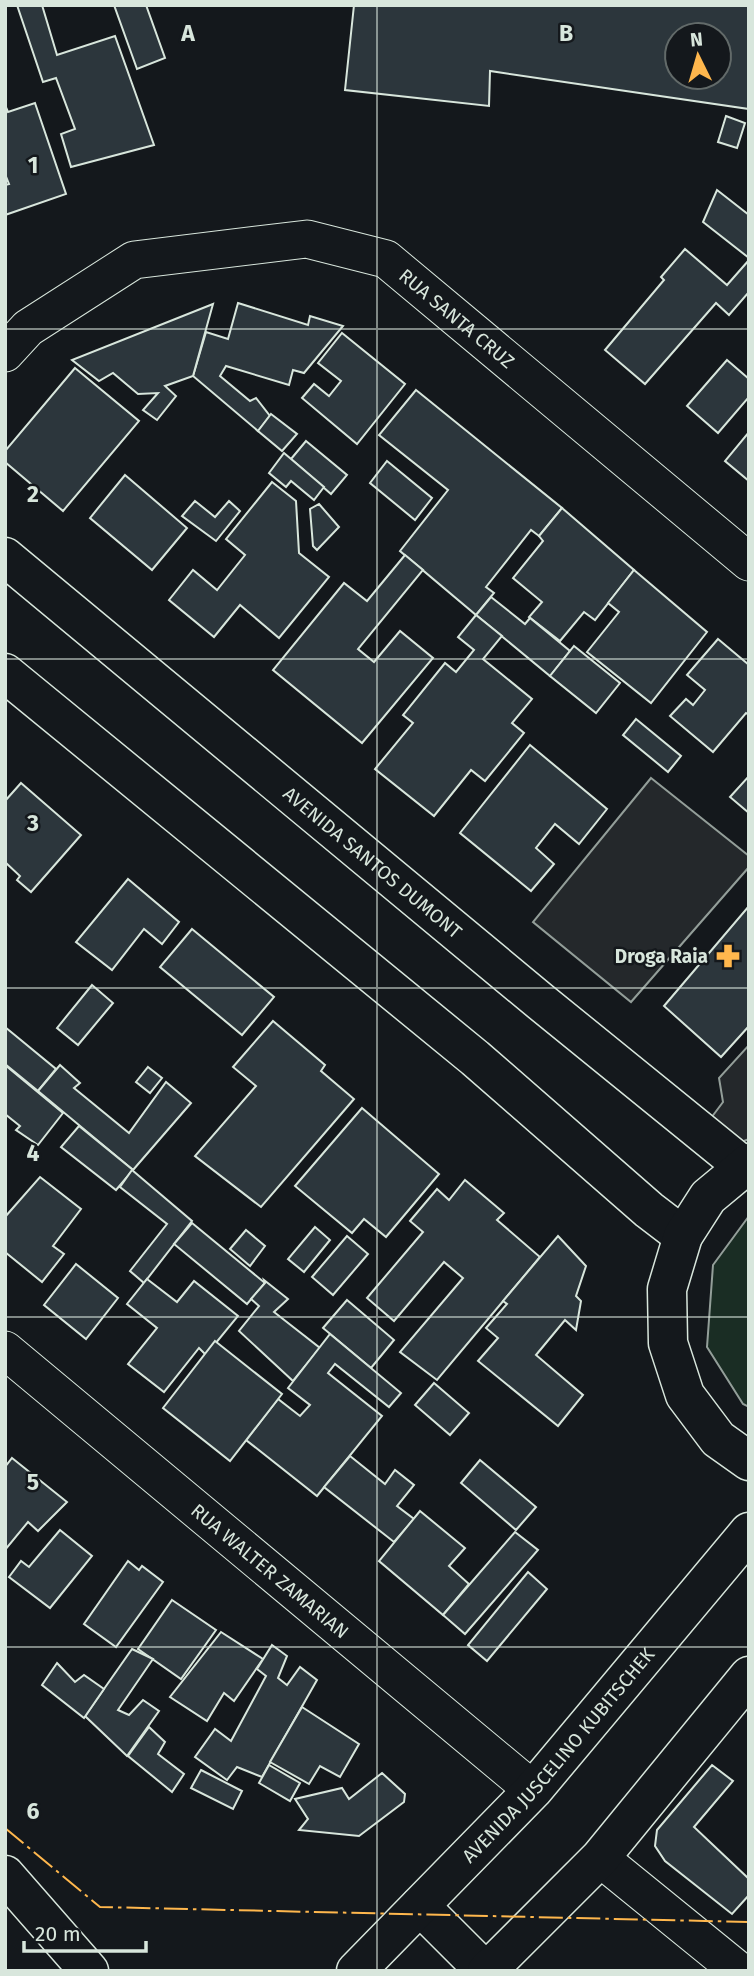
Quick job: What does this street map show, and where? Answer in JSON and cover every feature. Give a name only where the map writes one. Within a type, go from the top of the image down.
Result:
[{"type":"main road","name":"AVENIDA SANTOS DUMONT","points":[[5,558],[541,1002],[746,1164]]},
{"type":"main road","points":[[5,673],[475,1058],[649,1210],[683,1236]]},
{"type":"main road","points":[[746,1164],[708,1197],[683,1236],[667,1289],[668,1343],[685,1395],[718,1439],[749,1461]]},
{"type":"main road","name":"AVENIDA JUSCELINO KUBITSCHEK","points":[[356,1971],[533,1790],[749,1532]]},
{"type":"main road","points":[[420,1906],[486,1971],[600,1858],[749,1676]]},
{"type":"main road","points":[[5,1875],[89,1971]]},
{"type":"street","name":"RUA SANTA CRUZ","points":[[5,353],[28,328],[134,260],[307,239],[386,259],[749,562]]},
{"type":"street","name":"RUA WALTER ZAMARIAN","points":[[5,1350],[533,1790]]},
{"type":"street","points":[[600,1858],[739,1971]]},
{"type":"green space","points":[[749,1216],[749,1407],[743,1404],[707,1347],[713,1265]]},
{"type":"shaded area","points":[[651,778],[749,856],[749,867],[631,1002],[533,922]]},
{"type":"shaded area","points":[[749,1045],[749,1139],[739,1143],[711,1118],[723,1102],[719,1078]]},
{"type":"building","points":[[17,5],[42,5],[57,55],[115,36],[154,145],[71,167],[61,134],[75,129],[56,78],[43,82]]},
{"type":"building","points":[[114,5],[146,5],[165,58],[137,69]]},
{"type":"building","points":[[354,5],[749,5],[749,109],[490,71],[489,106],[345,90]]},
{"type":"building","points":[[35,103],[66,194],[5,215],[5,185],[9,184],[5,174],[5,105],[8,112]]},
{"type":"building","points":[[726,116],[745,123],[737,148],[718,142]]},
{"type":"building","points":[[717,190],[749,215],[749,258],[703,222]]},
{"type":"building","points":[[685,249],[727,285],[749,260],[749,292],[729,315],[716,303],[645,384],[605,350],[664,280],[661,277]]},
{"type":"building","points":[[238,303],[308,325],[310,316],[343,326],[304,373],[293,370],[289,385],[226,366],[220,376],[250,401],[256,398],[270,416],[258,431],[193,376],[206,332],[228,339]]},
{"type":"building","points":[[213,304],[193,376],[165,386],[176,396],[157,420],[143,410],[158,393],[138,394],[113,373],[99,381],[72,360]]},
{"type":"building","points":[[342,333],[405,384],[357,444],[302,398],[314,384],[329,396],[341,381],[318,363]]},
{"type":"building","points":[[727,360],[749,379],[749,397],[718,433],[687,406]]},
{"type":"building","points":[[75,368],[139,421],[63,511],[5,462],[5,451]]},
{"type":"building","points":[[416,390],[562,508],[539,536],[531,530],[486,587],[494,593],[476,615],[400,551],[448,490],[379,435]]},
{"type":"building","points":[[271,414],[297,434],[282,451],[258,431]]},
{"type":"building","points":[[749,432],[749,481],[725,461]]},
{"type":"building","points":[[306,441],[347,475],[331,494],[291,459]]},
{"type":"building","points":[[284,453],[324,487],[314,500],[291,481],[286,487],[269,473]]},
{"type":"building","points":[[387,461],[432,498],[415,520],[370,483]]},
{"type":"building","points":[[125,475],[187,528],[152,570],[90,518]]},
{"type":"building","points":[[272,482],[296,501],[299,553],[329,577],[279,638],[240,605],[214,637],[169,600],[193,570],[217,590],[245,555],[226,539]]},
{"type":"building","points":[[195,501],[215,517],[229,501],[240,511],[216,541],[182,516]]},
{"type":"building","points":[[319,504],[339,527],[317,550],[313,546],[310,509]]},
{"type":"building","points":[[562,508],[634,570],[595,620],[584,612],[560,641],[529,617],[542,602],[513,578],[543,541],[539,536]]},
{"type":"building","points":[[405,555],[423,570],[358,649],[374,662],[400,631],[433,658],[362,743],[273,670],[344,583],[367,601]]},
{"type":"building","points":[[634,570],[707,632],[651,703],[587,652],[619,612],[608,603]]},
{"type":"building","points":[[491,597],[525,624],[530,618],[570,651],[550,676],[476,615]]},
{"type":"building","points":[[476,615],[502,636],[483,659],[532,699],[512,723],[524,733],[485,781],[471,770],[434,816],[375,769],[413,723],[403,715],[445,663],[456,672],[474,650],[458,637]]},
{"type":"building","points":[[718,639],[749,665],[749,715],[746,713],[713,752],[670,716],[686,699],[693,705],[705,690],[687,675]]},
{"type":"building","points":[[574,646],[620,683],[596,713],[550,676]]},
{"type":"building","points":[[636,719],[681,756],[668,772],[623,735]]},
{"type":"building","points":[[530,745],[607,809],[579,844],[555,824],[536,848],[554,864],[531,891],[460,833]]},
{"type":"building","points":[[749,776],[749,813],[730,797]]},
{"type":"building","points":[[21,783],[81,835],[31,892],[17,880],[20,876],[5,862],[5,801]]},
{"type":"building","points":[[128,879],[179,922],[162,944],[144,929],[112,970],[76,942]]},
{"type":"building","name":"Droga Raia","points":[[749,906],[749,1026],[721,1057],[664,1006]]},
{"type":"building","points":[[192,929],[274,997],[242,1035],[160,967]]},
{"type":"building","points":[[92,985],[113,1003],[78,1045],[57,1028]]},
{"type":"building","points":[[273,1021],[325,1065],[321,1071],[354,1099],[261,1207],[195,1156],[256,1086],[233,1067]]},
{"type":"building","points":[[5,1027],[56,1069],[38,1091],[5,1064]]},
{"type":"building","points":[[5,1065],[63,1113],[38,1145],[16,1130],[20,1126],[5,1114]]},
{"type":"building","points":[[60,1065],[80,1083],[74,1088],[129,1133],[166,1082],[191,1103],[133,1170],[38,1091]]},
{"type":"building","points":[[148,1067],[162,1078],[150,1093],[136,1082]]},
{"type":"building","points":[[362,1108],[439,1174],[386,1237],[364,1219],[352,1233],[295,1186]]},
{"type":"building","points":[[79,1126],[133,1170],[116,1190],[61,1147]]},
{"type":"building","points":[[132,1170],[192,1221],[144,1283],[130,1271],[167,1224],[120,1187]]},
{"type":"building","points":[[40,1177],[81,1209],[53,1246],[64,1254],[42,1282],[5,1252],[5,1217]]},
{"type":"building","points":[[465,1180],[504,1213],[497,1220],[540,1257],[437,1380],[400,1352],[463,1278],[444,1262],[394,1321],[367,1298],[423,1232],[410,1221],[437,1189],[449,1200]]},
{"type":"building","points":[[192,1223],[265,1283],[247,1304],[174,1244]]},
{"type":"building","points":[[315,1227],[330,1240],[304,1272],[288,1259]]},
{"type":"building","points":[[246,1230],[265,1246],[250,1266],[230,1249]]},
{"type":"building","points":[[347,1236],[368,1254],[333,1295],[312,1277]]},
{"type":"building","points":[[558,1236],[586,1266],[576,1296],[581,1301],[576,1330],[565,1320],[536,1355],[583,1395],[558,1426],[478,1361],[498,1338],[486,1328],[507,1304],[503,1301]]},
{"type":"building","points":[[76,1264],[118,1298],[86,1339],[44,1305]]},
{"type":"building","points":[[147,1279],[177,1302],[194,1281],[238,1316],[206,1355],[199,1348],[164,1392],[128,1364],[157,1328],[127,1304]]},
{"type":"building","points":[[264,1280],[288,1299],[274,1312],[320,1348],[293,1381],[239,1331],[259,1306],[251,1299],[265,1283]]},
{"type":"building","points":[[347,1300],[394,1340],[371,1368],[323,1328]]},
{"type":"building","points":[[330,1334],[401,1393],[389,1407],[335,1364],[328,1373],[382,1416],[317,1496],[246,1440],[278,1399],[300,1416],[310,1405],[288,1388]]},
{"type":"building","points":[[215,1341],[282,1394],[230,1461],[163,1408]]},
{"type":"building","points":[[434,1383],[469,1413],[450,1435],[415,1405]]},
{"type":"building","points":[[350,1456],[385,1484],[395,1470],[414,1485],[397,1506],[414,1519],[394,1542],[324,1487]]},
{"type":"building","points":[[12,1458],[67,1502],[38,1531],[28,1522],[5,1550],[5,1467]]},
{"type":"building","points":[[480,1460],[536,1507],[516,1530],[461,1483]]},
{"type":"building","points":[[420,1511],[465,1548],[449,1566],[469,1584],[443,1615],[379,1561]]},
{"type":"building","points":[[60,1530],[92,1556],[50,1608],[9,1577],[21,1561],[29,1567]]},
{"type":"building","points":[[515,1532],[538,1550],[465,1634],[443,1615]]},
{"type":"building","points":[[128,1561],[139,1570],[142,1566],[163,1582],[116,1647],[84,1624]]},
{"type":"building","points":[[528,1572],[547,1589],[487,1661],[468,1645]]},
{"type":"building","points":[[172,1600],[216,1630],[181,1679],[138,1649]]},
{"type":"building","points":[[221,1632],[263,1659],[234,1701],[224,1693],[207,1721],[170,1697]]},
{"type":"building","points":[[272,1645],[287,1656],[278,1678],[287,1685],[300,1667],[317,1680],[262,1777],[237,1767],[227,1780],[195,1757],[215,1729],[231,1741],[266,1676],[257,1669]]},
{"type":"building","points":[[132,1649],[153,1659],[118,1710],[129,1715],[143,1700],[159,1711],[127,1756],[85,1716]]},
{"type":"building","points":[[57,1663],[75,1682],[84,1675],[104,1689],[84,1718],[42,1685]]},
{"type":"building","points":[[302,1707],[359,1744],[340,1777],[320,1766],[309,1784],[270,1762]]},
{"type":"building","points":[[149,1727],[165,1742],[158,1754],[184,1774],[172,1792],[128,1756]]},
{"type":"building","points":[[269,1765],[300,1783],[290,1801],[259,1783]]},
{"type":"building","points":[[712,1765],[733,1781],[694,1827],[749,1879],[749,1895],[732,1914],[665,1861],[655,1846],[657,1830]]},
{"type":"building","points":[[201,1770],[242,1791],[233,1809],[191,1788]]},
{"type":"building","points":[[382,1773],[405,1794],[404,1802],[359,1836],[299,1830],[308,1819],[295,1799],[342,1788],[349,1799]]},
{"type":"power","points":[[5,1828],[100,1907],[749,1922]]},
{"type":"place","name":"Droga Raia","points":[[728,956]]}]
